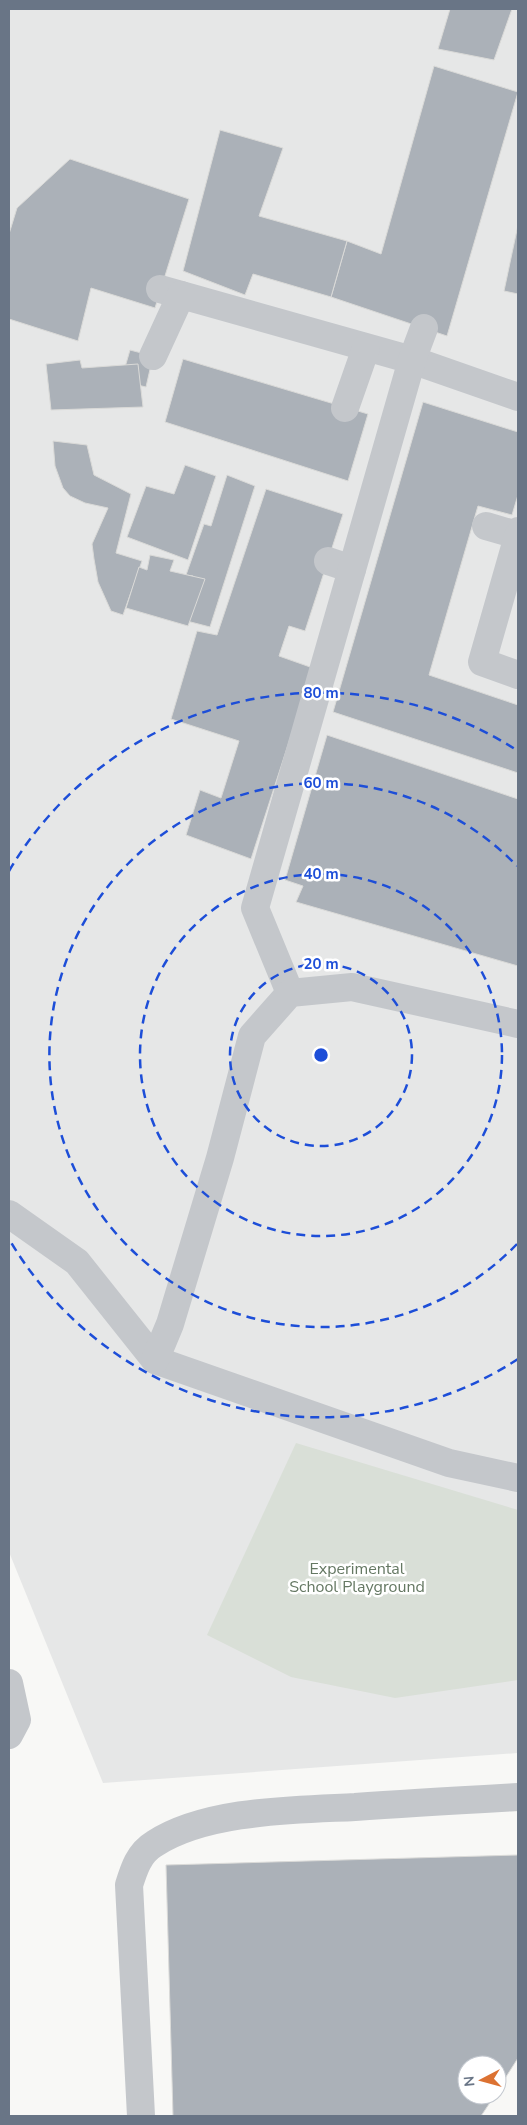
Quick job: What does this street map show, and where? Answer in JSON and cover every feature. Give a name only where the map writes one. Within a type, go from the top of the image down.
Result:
[{"type":"lane","points":[[153,356],[171,292],[224,297],[366,348],[412,360],[518,397]]},
{"type":"lane","points":[[290,992],[255,908],[340,565],[424,328]]},
{"type":"lane","points":[[345,408],[366,348]]},
{"type":"lane","points":[[486,526],[518,534],[482,662],[518,675]]},
{"type":"lane","points":[[155,1360],[170,1324],[220,1158],[252,1036],[290,992],[352,987],[518,1024]]},
{"type":"lane","points":[[9,1214],[77,1262],[155,1360],[449,1463],[518,1478]]},
{"type":"lane","points":[[9,1683],[17,1720],[9,1735]]},
{"type":"lane","points":[[141,2116],[129,1885],[135,1864],[153,1844],[206,1823],[256,1813],[518,1797]]},
{"type":"shaded area","points":[[9,9],[518,9],[518,1753],[103,1783],[9,1552]]},
{"type":"green space","name":"Experimental School Playground","points":[[296,1443],[518,1510],[518,1680],[395,1698],[291,1677],[207,1635]]},
{"type":"building","points":[[450,9],[512,9],[494,60],[438,49]]},
{"type":"building","points":[[434,66],[518,92],[447,336],[331,297],[347,241],[381,254]]},
{"type":"building","points":[[220,130],[283,148],[259,216],[347,241],[331,297],[253,274],[245,295],[183,271]]},
{"type":"building","points":[[70,159],[189,199],[155,308],[91,288],[78,341],[9,319],[9,234],[17,208]]},
{"type":"building","points":[[518,225],[518,294],[504,291]]},
{"type":"building","points":[[130,350],[153,356],[146,387],[121,381]]},
{"type":"building","points":[[183,359],[368,414],[348,481],[165,422]]},
{"type":"building","points":[[80,360],[82,368],[138,364],[143,407],[51,410],[46,364]]},
{"type":"building","points":[[423,402],[518,432],[518,495],[512,515],[478,506],[429,675],[518,705],[518,773],[333,712]]},
{"type":"building","points":[[53,441],[87,445],[94,475],[131,494],[116,553],[142,561],[123,615],[111,611],[98,582],[94,559],[92,544],[108,508],[85,503],[70,496],[63,488],[55,466]]},
{"type":"building","points":[[185,465],[216,476],[188,560],[127,537],[146,486],[174,494]]},
{"type":"building","points":[[227,475],[255,486],[210,627],[179,619],[193,576],[186,575],[204,524],[211,526]]},
{"type":"building","points":[[266,489],[343,514],[305,631],[289,626],[279,656],[313,668],[251,859],[186,835],[200,790],[221,798],[239,741],[171,719],[197,631],[217,635]]},
{"type":"building","points":[[150,555],[174,560],[170,571],[205,579],[188,626],[126,608],[139,567],[147,570]]},
{"type":"building","points":[[327,735],[518,799],[518,966],[296,902],[303,886],[285,880]]},
{"type":"building","points":[[518,1855],[518,2058],[507,2075],[507,2055],[457,2055],[457,2105],[488,2105],[481,2116],[173,2116],[166,1865]]}]
